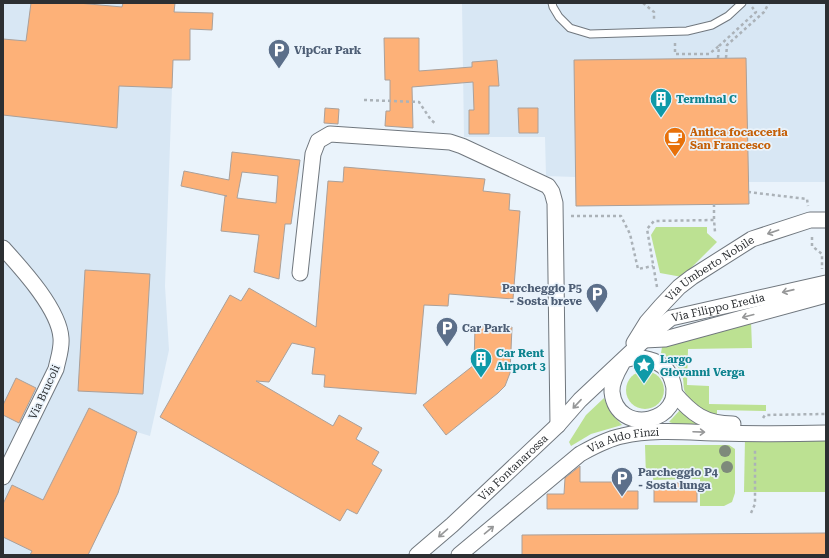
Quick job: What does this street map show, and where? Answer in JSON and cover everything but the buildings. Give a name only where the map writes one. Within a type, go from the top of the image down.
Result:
[{"type":"street","points":[[300,273],[313,154],[318,141],[330,134],[450,142],[462,146],[548,186],[552,192],[555,203],[558,425]]},
{"type":"street","name":"Via Umberto Nobile","points":[[624,360],[647,322],[679,287],[692,276],[752,239],[810,220],[826,220]]},
{"type":"street","name":"Via Brucoli","points":[[3,248],[47,303],[54,315],[62,338],[56,369],[3,477]]},
{"type":"street","points":[[624,360],[636,357],[657,362],[671,375],[674,384],[672,400],[662,414],[652,419],[638,420],[629,417],[615,402],[612,390],[617,373],[624,360],[644,340],[665,339],[824,287]]},
{"type":"street","name":"Via Fontanarossa","points":[[417,555],[558,425],[580,400],[624,360]]},
{"type":"street","points":[[674,393],[682,403],[697,415],[713,422],[733,424],[826,423]]},
{"type":"street","points":[[652,419],[663,426],[679,432]]},
{"type":"street","points":[[643,433],[652,419]]},
{"type":"street","name":"Via Aldo Finzi","points":[[459,555],[580,454],[597,445],[621,436],[643,433],[679,432],[826,434]]},
{"type":"lane","points":[[552,3],[559,17],[570,28],[590,34],[687,31],[712,25],[728,16],[742,3]]},
{"type":"path","points":[[718,58],[719,46],[756,12],[749,3]]},
{"type":"path","points":[[726,58],[727,45],[764,12],[769,3]]},
{"type":"path","points":[[364,100],[419,102],[436,125]]},
{"type":"path","points":[[748,192],[807,199]]},
{"type":"path","points":[[714,204],[714,232]]},
{"type":"path","points":[[568,210],[572,216],[621,216],[630,234],[638,269],[653,266]]},
{"type":"path","points":[[668,299],[657,289],[647,229],[654,220],[714,220]]},
{"type":"path","points":[[810,220],[812,246],[822,254],[824,287]]},
{"type":"shaded area","points":[[3,3],[175,3],[165,286],[169,350],[150,436],[137,432],[118,493],[88,555],[3,555]]},
{"type":"shaded area","points":[[462,3],[826,3],[826,182],[748,182],[749,204],[576,206],[575,177],[546,176],[545,137],[464,137]]},
{"type":"green space","points":[[656,227],[707,227],[707,233],[717,242],[682,277],[660,273],[651,235]]},
{"type":"green space","points":[[751,321],[752,348],[688,349],[687,385],[709,386],[709,404],[766,405],[766,411],[717,410],[717,417],[708,413],[691,400],[684,390],[682,375],[678,367],[661,353],[662,347]]},
{"type":"green space","points":[[645,371],[655,374],[661,380],[664,390],[661,400],[655,406],[645,409],[635,406],[629,400],[626,390],[629,380],[635,374]]},
{"type":"green space","points":[[604,398],[610,412],[622,425],[591,434],[571,446],[569,442],[586,415]]},
{"type":"green space","points":[[680,410],[709,426],[678,425],[669,422]]},
{"type":"green space","points":[[745,438],[826,438],[826,492],[744,492]]},
{"type":"green space","points":[[645,445],[729,445],[735,449],[735,493],[732,502],[724,506],[700,506],[700,479],[653,480],[653,477],[646,477]]},
{"type":"place","name":"VipCar Park","points":[[279,70]]},
{"type":"place","name":"Terminal C","points":[[661,118]]},
{"type":"place","name":"Antica focacceria San Francesco","points":[[675,158]]},
{"type":"place","name":"Parcheggio P5 - Sosta breve","points":[[597,314]]},
{"type":"place","name":"Car Park","points":[[447,348]]},
{"type":"place","name":"Car Rent Airport 3","points":[[481,378]]},
{"type":"place","name":"Largo Giovanni Verga","points":[[644,384]]},
{"type":"place","name":"Parcheggio P4 - Sosta lunga","points":[[622,498]]}]
